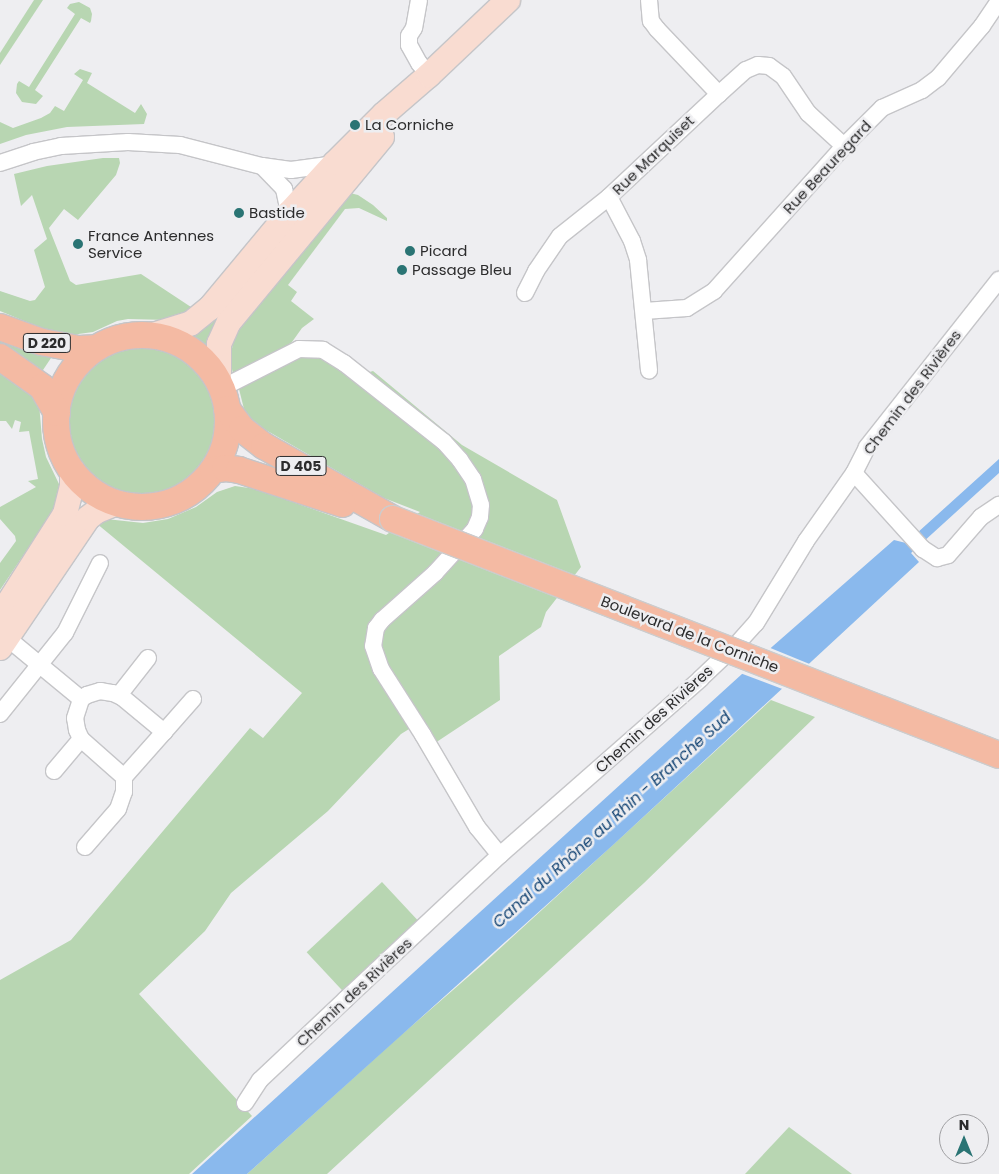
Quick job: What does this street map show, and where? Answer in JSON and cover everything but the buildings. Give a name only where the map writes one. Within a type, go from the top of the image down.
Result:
[{"type":"main road","points":[[342,169],[229,322],[219,344],[227,438],[220,458],[212,470],[189,492],[170,502],[138,506],[117,503],[92,490],[72,470],[60,446],[56,413],[61,392],[67,379],[80,362],[96,348],[120,338],[153,335],[182,328],[196,320],[223,293],[290,213],[391,126],[429,75],[508,0]]},
{"type":"main road","name":"D 220","points":[[0,327],[42,342],[79,349],[96,348]]},
{"type":"main road","points":[[153,335],[180,343],[196,354],[209,367],[223,393]]},
{"type":"main road","name":"D 220","points":[[0,357],[42,386],[56,413]]},
{"type":"main road","name":"Boulevard de la Corniche","points":[[223,393],[250,436],[387,516]]},
{"type":"main road","name":"Boulevard de la Corniche","points":[[212,470],[225,468],[239,470],[387,516],[999,755]]},
{"type":"main road","points":[[2,633],[65,514],[72,485],[72,470]]},
{"type":"main road","points":[[2,633],[88,518],[97,511],[117,503]]},
{"type":"street","points":[[419,0],[414,28],[409,36],[409,45],[419,64],[429,75]]},
{"type":"street","points":[[649,0],[652,21],[657,29],[718,94]]},
{"type":"street","name":"Rue Beauregard","points":[[644,311],[687,308],[714,291],[844,146],[882,108],[930,85],[982,26],[999,1]]},
{"type":"street","name":"Rue Marquiset","points":[[649,370],[638,260],[632,241],[609,197],[718,94],[746,70],[758,65],[769,66],[783,76],[808,113],[844,146]]},
{"type":"street","points":[[0,163],[32,152],[61,146],[128,142],[180,145],[262,166],[300,170],[342,169]]},
{"type":"street","points":[[262,166],[284,189],[290,213]]},
{"type":"street","points":[[526,293],[536,271],[560,236],[609,197]]},
{"type":"street","name":"Chemin des Rivières","points":[[245,1103],[260,1080],[500,855],[736,645],[756,623],[806,541],[854,472],[867,447],[999,280]]},
{"type":"street","points":[[223,393],[299,349],[323,350],[344,363],[444,442],[473,479],[481,505],[480,517],[475,529],[435,573],[382,620],[376,628],[373,646],[381,669],[423,735],[477,828],[500,855]]},
{"type":"street","points":[[854,472],[910,535],[937,558],[948,555],[982,517],[999,505]]},
{"type":"street","points":[[0,714],[64,633],[100,562]]},
{"type":"street","points":[[2,633],[81,699]]},
{"type":"street","points":[[119,695],[148,658]]},
{"type":"street","points":[[124,777],[81,740],[75,718],[81,699],[86,695],[100,691],[119,695],[164,732]]},
{"type":"street","points":[[85,847],[118,808],[124,792],[124,777],[193,699]]},
{"type":"street","points":[[54,771],[81,740]]},
{"type":"green space","points":[[34,0],[43,0],[0,65],[0,53]]},
{"type":"green space","points":[[79,2],[90,8],[92,14],[90,23],[81,18],[35,90],[43,96],[36,104],[22,102],[16,93],[17,84],[19,81],[29,87],[75,14],[67,8],[70,4]]},
{"type":"green space","points":[[80,69],[92,73],[87,83],[135,113],[141,104],[147,114],[144,124],[67,127],[26,135],[0,144],[0,122],[13,128],[41,118],[50,113],[55,106],[64,111],[83,80],[74,74]]},
{"type":"green space","points":[[103,158],[119,158],[120,163],[116,175],[78,220],[64,209],[49,228],[70,281],[76,285],[141,274],[194,309],[168,320],[128,319],[117,321],[93,332],[71,335],[46,330],[0,311],[0,291],[30,301],[35,300],[45,287],[34,250],[47,239],[32,195],[21,206],[14,174],[47,166]]},
{"type":"green space","points":[[350,193],[358,195],[373,205],[387,218],[387,221],[359,208],[345,209],[288,285],[297,292],[291,301],[314,319],[302,328],[292,342],[272,356],[233,374],[230,359],[234,338],[257,300]]},
{"type":"green space","points":[[224,298],[209,351],[185,335]]},
{"type":"green space","points":[[0,334],[55,352],[39,376],[0,351]]},
{"type":"green space","points":[[142,342],[172,348],[185,355],[197,365],[207,377],[214,390],[220,420],[214,450],[207,463],[197,475],[185,485],[172,492],[142,498],[112,492],[99,485],[87,475],[77,463],[70,450],[64,420],[70,390],[77,377],[87,365],[99,355],[112,348]]},
{"type":"green space","points":[[306,354],[319,356],[353,377],[373,371],[462,445],[557,500],[581,567],[546,612],[541,627],[499,656],[500,700],[435,743],[422,721],[401,734],[328,811],[231,893],[205,931],[139,994],[252,1116],[189,1174],[0,1174],[0,980],[71,940],[250,728],[263,738],[302,693],[96,523],[106,519],[143,523],[168,519],[196,507],[217,492],[235,486],[256,489],[386,535],[420,512],[384,498],[250,421],[245,413],[239,389],[292,358]]},
{"type":"green space","points":[[0,369],[25,386],[39,403],[42,439],[46,457],[59,484],[60,494],[53,511],[0,590],[0,563],[16,541],[15,536],[0,519],[0,507],[36,487],[28,481],[38,479],[29,431],[19,432],[21,422],[15,420],[12,429],[6,421],[0,421]]},
{"type":"green space","points":[[771,700],[815,717],[644,883],[327,1174],[247,1174],[483,964]]},
{"type":"green space","points":[[382,882],[419,921],[343,992],[307,952]]},
{"type":"green space","points":[[789,1127],[852,1174],[745,1174]]},
{"type":"water","name":"Canal du Rhône au Rhin - Branche Sud","points":[[999,459],[999,473],[911,553],[919,562],[613,845],[247,1174],[192,1174],[765,653],[894,540],[906,543]]},
{"type":"pier","points":[[768,647],[812,665],[785,690],[740,673]]},
{"type":"place","name":"La Corniche","points":[[355,125]]},
{"type":"place","name":"Bastide","points":[[239,213]]},
{"type":"place","name":"France Antennes Service","points":[[78,244]]},
{"type":"place","name":"Picard","points":[[410,251]]},
{"type":"place","name":"Passage Bleu","points":[[402,270]]}]
